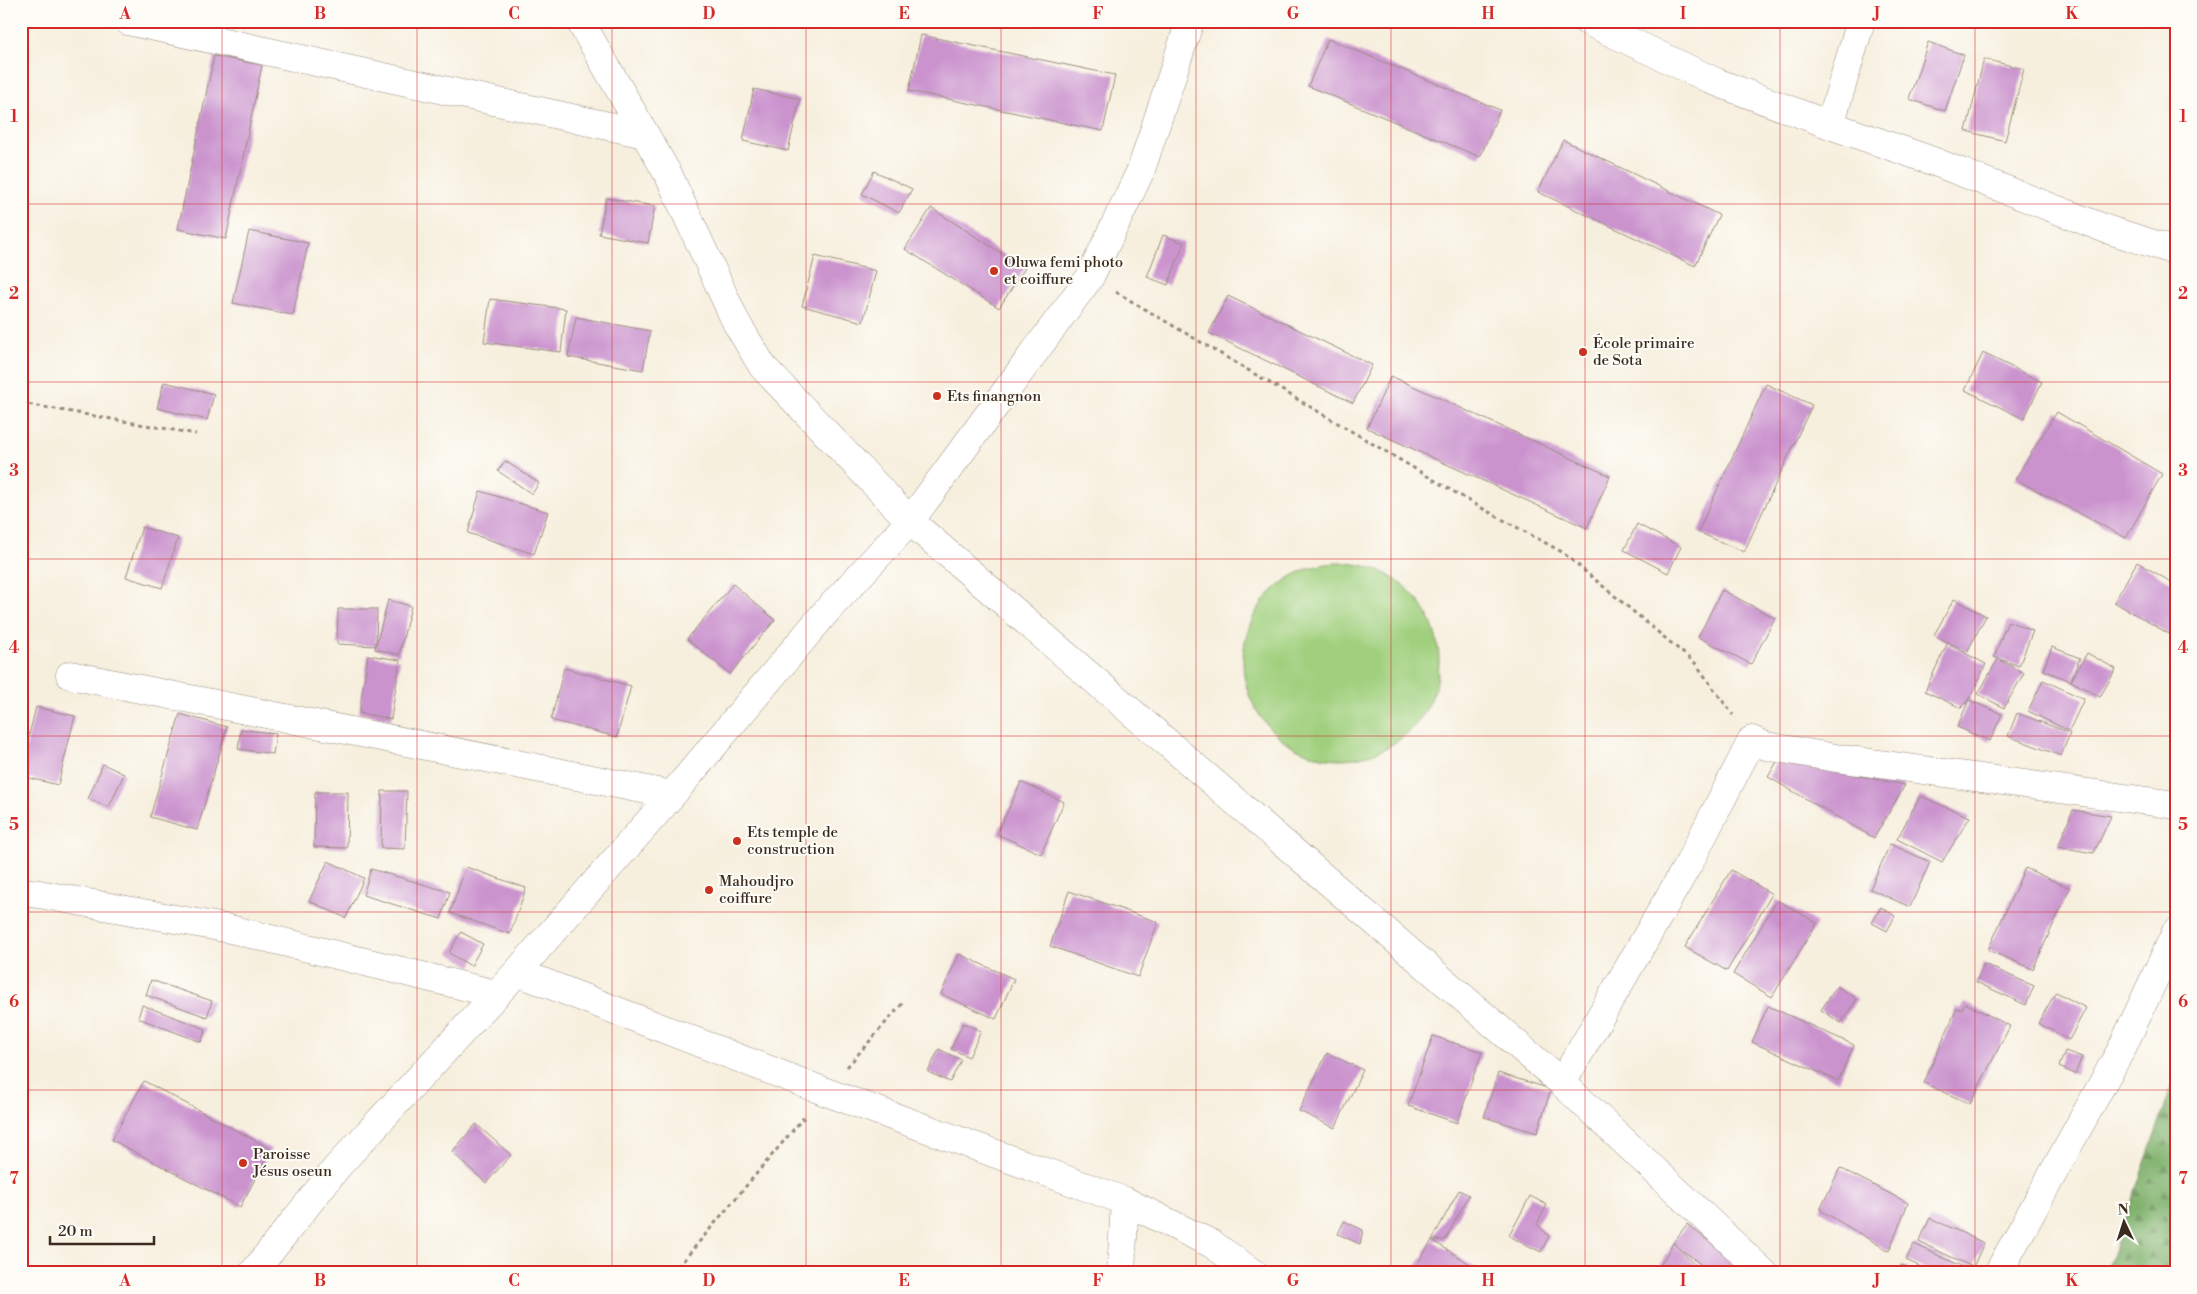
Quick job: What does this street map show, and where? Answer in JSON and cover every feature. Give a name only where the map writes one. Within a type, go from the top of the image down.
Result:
[{"type":"street","points":[[128,21],[645,134]]},
{"type":"street","points":[[580,21],[673,185],[736,322],[763,367],[910,521],[1562,1083],[1764,1273]]},
{"type":"street","points":[[253,1273],[338,1166],[517,972],[672,795],[824,614],[910,521],[1090,277],[1141,170],[1190,21]]},
{"type":"street","points":[[1587,21],[1716,82],[1930,160],[2106,229],[2176,251]]},
{"type":"street","points":[[1830,125],[1861,21]]},
{"type":"street","points":[[70,675],[672,795]]},
{"type":"street","points":[[1562,1083],[1688,863],[1752,740],[1766,746],[1836,758],[2176,805]]},
{"type":"street","points":[[21,892],[230,929],[496,994]]},
{"type":"street","points":[[1998,1273],[2121,1050],[2176,932]]},
{"type":"street","points":[[517,972],[826,1092],[1125,1201],[1212,1244],[1253,1273]]},
{"type":"street","points":[[1121,1273],[1125,1201]]},
{"type":"path","points":[[1090,277],[1478,506],[1562,552],[1695,662],[1752,740]]},
{"type":"path","points":[[21,403],[196,434]]},
{"type":"path","points":[[673,1273],[903,1004]]},
{"type":"green space","points":[[1331,563],[1351,563],[1379,570],[1396,579],[1411,591],[1423,606],[1432,623],[1439,651],[1439,671],[1432,699],[1423,716],[1411,731],[1396,743],[1379,752],[1351,759],[1331,759],[1303,752],[1286,743],[1271,731],[1259,716],[1250,699],[1243,671],[1243,651],[1250,623],[1259,606],[1271,591],[1286,579],[1303,570]]},
{"type":"green space","points":[[2176,1075],[2176,1273],[2106,1273]]},
{"type":"building","points":[[921,35],[1115,75],[1103,131],[909,91]]},
{"type":"building","points":[[1328,39],[1500,110],[1480,157],[1308,86]]},
{"type":"building","points":[[1928,42],[1964,55],[1945,111],[1909,99]]},
{"type":"building","points":[[214,56],[262,65],[226,239],[178,229]]},
{"type":"building","points":[[1984,59],[2024,69],[2005,141],[1966,131]]},
{"type":"building","points":[[754,89],[800,99],[788,151],[743,141]]},
{"type":"building","points":[[1563,140],[1719,215],[1695,266],[1538,192]]},
{"type":"building","points":[[874,171],[912,189],[899,213],[862,194]]},
{"type":"building","points":[[606,198],[655,206],[648,243],[599,234]]},
{"type":"building","points":[[931,208],[1025,268],[999,308],[905,249]]},
{"type":"building","points":[[249,231],[308,243],[293,315],[233,303]]},
{"type":"building","points":[[1163,235],[1184,243],[1168,285],[1147,277]]},
{"type":"building","points":[[815,256],[876,271],[863,322],[802,306]]},
{"type":"building","points":[[1228,296],[1372,365],[1353,403],[1209,333]]},
{"type":"building","points":[[490,299],[566,309],[561,352],[484,342]]},
{"type":"building","points":[[576,317],[650,331],[643,370],[568,357]]},
{"type":"building","points":[[1983,353],[2042,382],[2024,419],[1965,390]]},
{"type":"building","points":[[1391,376],[1610,476],[1587,528],[1367,428]]},
{"type":"building","points":[[164,382],[214,394],[207,420],[157,408]]},
{"type":"building","points":[[1766,384],[1812,405],[1744,552],[1698,532]]},
{"type":"building","points":[[2057,412],[2162,474],[2126,538],[2015,479]]},
{"type":"building","points":[[505,461],[539,483],[532,494],[498,471]]},
{"type":"building","points":[[480,491],[548,512],[534,554],[468,533]]},
{"type":"building","points":[[1637,524],[1681,547],[1668,573],[1624,550]]},
{"type":"building","points":[[142,527],[178,538],[162,588],[126,577]]},
{"type":"building","points":[[2137,562],[2176,585],[2176,638],[2114,602]]},
{"type":"building","points":[[733,584],[775,620],[730,674],[687,639]]},
{"type":"building","points":[[1722,590],[1775,618],[1751,664],[1698,637]]},
{"type":"building","points":[[1954,599],[1986,616],[1967,652],[1934,635]]},
{"type":"building","points":[[388,600],[411,606],[399,655],[375,649]]},
{"type":"building","points":[[338,609],[377,609],[376,646],[337,644]]},
{"type":"building","points":[[2008,621],[2033,631],[2019,666],[1994,657]]},
{"type":"building","points":[[1947,644],[1986,664],[1969,700],[1961,708],[1925,691]]},
{"type":"building","points":[[2052,647],[2080,658],[2071,681],[2043,670]]},
{"type":"building","points":[[2087,653],[2116,669],[2100,697],[2071,681]]},
{"type":"building","points":[[368,655],[400,660],[391,719],[359,713]]},
{"type":"building","points":[[1998,659],[2024,673],[2004,708],[1978,694]]},
{"type":"building","points":[[564,668],[631,686],[617,737],[551,720]]},
{"type":"building","points":[[2043,680],[2084,699],[2069,731],[2028,711]]},
{"type":"building","points":[[1969,700],[2002,714],[1990,741],[1957,727]]},
{"type":"building","points":[[36,707],[75,716],[58,785],[21,776],[21,767]]},
{"type":"building","points":[[2017,713],[2070,733],[2061,756],[2008,736]]},
{"type":"building","points":[[180,714],[227,727],[197,830],[150,817]]},
{"type":"building","points":[[241,729],[276,734],[273,754],[238,749]]},
{"type":"building","points":[[1778,760],[1905,785],[1874,838],[1768,777]]},
{"type":"building","points":[[103,764],[124,774],[109,807],[88,799]]},
{"type":"building","points":[[1021,782],[1064,802],[1041,854],[997,834]]},
{"type":"building","points":[[382,791],[407,791],[405,849],[381,848]]},
{"type":"building","points":[[315,792],[348,792],[347,848],[314,847]]},
{"type":"building","points":[[1920,796],[1970,817],[1942,862],[1897,839]]},
{"type":"building","points":[[2073,810],[2111,816],[2094,853],[2058,847]]},
{"type":"building","points":[[1890,844],[1930,862],[1910,907],[1870,889]]},
{"type":"building","points":[[328,861],[364,878],[346,918],[309,901]]},
{"type":"building","points":[[466,867],[526,888],[510,934],[450,913]]},
{"type":"building","points":[[2025,868],[2070,888],[2033,969],[1988,950]]},
{"type":"building","points":[[371,869],[450,892],[441,919],[363,895]]},
{"type":"building","points":[[1731,870],[1772,894],[1727,971],[1685,947]]},
{"type":"building","points":[[1069,891],[1158,922],[1138,977],[1050,946]]},
{"type":"building","points":[[1777,900],[1817,923],[1772,997],[1733,974]]},
{"type":"building","points":[[1881,907],[1895,916],[1887,931],[1872,923]]},
{"type":"building","points":[[461,932],[483,944],[471,966],[449,953]]},
{"type":"building","points":[[959,954],[1014,979],[996,1019],[941,994]]},
{"type":"building","points":[[1984,964],[2034,986],[2026,1005],[1976,982]]},
{"type":"building","points":[[151,980],[212,1001],[207,1017],[146,995]]},
{"type":"building","points":[[1837,986],[1857,999],[1841,1023],[1821,1010]]},
{"type":"building","points":[[2056,992],[2086,1008],[2069,1040],[2038,1023]]},
{"type":"building","points":[[1965,1003],[2010,1026],[1970,1104],[1924,1083],[1957,1008],[1961,1010]]},
{"type":"building","points":[[142,1005],[206,1029],[201,1042],[138,1018]]},
{"type":"building","points":[[1768,1006],[1854,1045],[1838,1081],[1752,1042]]},
{"type":"building","points":[[963,1023],[981,1031],[969,1057],[951,1049]]},
{"type":"building","points":[[1433,1036],[1482,1052],[1457,1123],[1408,1106]]},
{"type":"building","points":[[939,1049],[961,1060],[950,1082],[928,1072]]},
{"type":"building","points":[[2065,1051],[2082,1057],[2075,1074],[2059,1067]]},
{"type":"building","points":[[1327,1053],[1363,1070],[1335,1128],[1299,1111]]},
{"type":"building","points":[[1498,1073],[1551,1089],[1537,1133],[1484,1117]]},
{"type":"building","points":[[144,1081],[271,1149],[240,1207],[112,1140]]},
{"type":"building","points":[[476,1124],[511,1155],[486,1183],[452,1152]]},
{"type":"building","points":[[1840,1168],[1908,1203],[1889,1251],[1820,1210]]},
{"type":"building","points":[[1459,1190],[1469,1195],[1445,1240],[1432,1240]]},
{"type":"building","points":[[1530,1196],[1547,1205],[1537,1224],[1549,1236],[1541,1252],[1509,1236]]},
{"type":"building","points":[[1930,1218],[1984,1243],[1973,1267],[1919,1242]]},
{"type":"building","points":[[1344,1221],[1363,1230],[1360,1244],[1338,1234]]},
{"type":"building","points":[[1687,1224],[1735,1262],[1726,1273],[1712,1273],[1673,1243]]},
{"type":"building","points":[[1432,1240],[1476,1268],[1473,1273],[1412,1273]]},
{"type":"building","points":[[1673,1243],[1704,1273],[1656,1273]]},
{"type":"building","points":[[1914,1244],[1963,1267],[1961,1273],[1934,1273],[1906,1260]]},
{"type":"building","points":[[1902,1265],[1917,1273],[1898,1273]]},
{"type":"place","name":"Oluwa femi photo et coiffure","points":[[994,271]]},
{"type":"place","name":"École primaire de Sota","points":[[1583,352]]},
{"type":"place","name":"Ets finangnon","points":[[937,396]]},
{"type":"place","name":"Ets temple de construction","points":[[737,841]]},
{"type":"place","name":"Mahoudjro coiffure","points":[[709,890]]},
{"type":"place","name":"Paroisse Jésus oseun","points":[[243,1163]]}]
